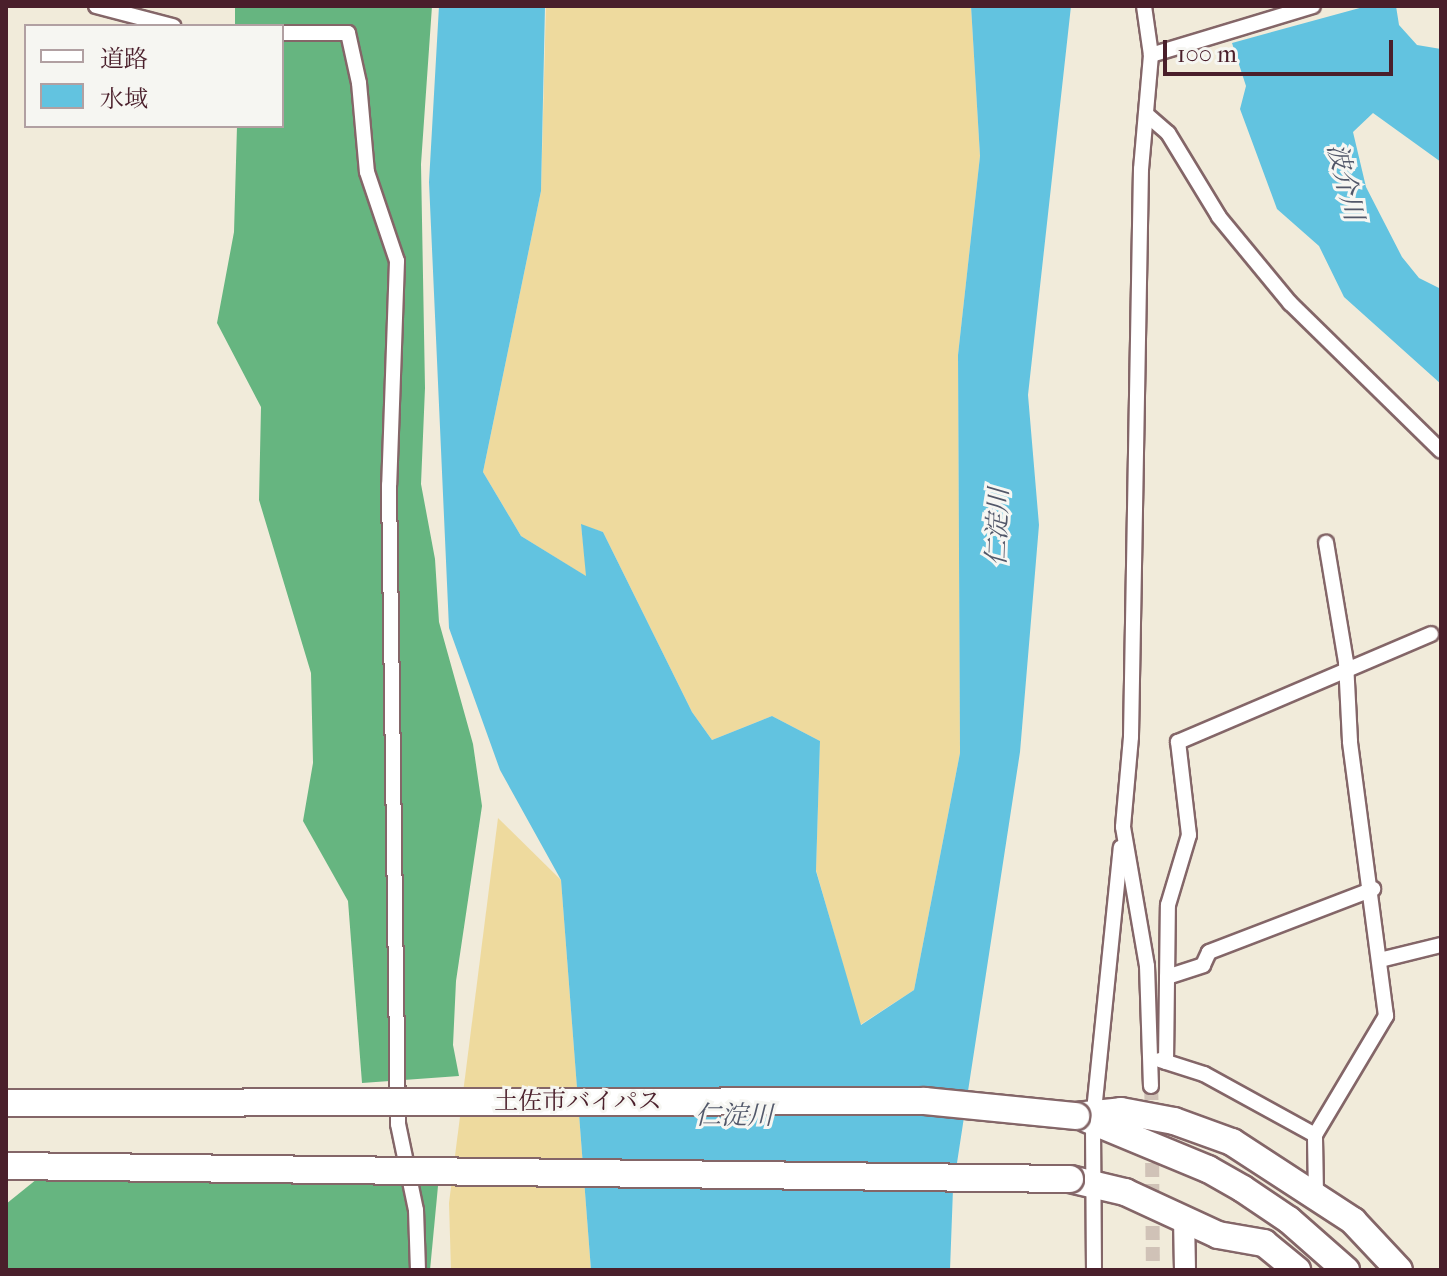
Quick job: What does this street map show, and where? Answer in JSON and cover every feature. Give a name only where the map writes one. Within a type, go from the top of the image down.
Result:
[{"type":"highway","name":"土佐市バイパス","points":[[6,1103],[925,1101],[1087,1117],[1208,1169],[1243,1189],[1289,1220],[1346,1270]]},
{"type":"highway","points":[[1087,1117],[1121,1111],[1174,1121],[1232,1142],[1353,1221],[1399,1270]]},
{"type":"highway","points":[[6,1166],[1080,1181],[1125,1192],[1218,1235],[1264,1243],[1297,1270]]},
{"type":"street","points":[[96,6],[165,24]]},
{"type":"street","points":[[1094,1270],[1080,1181],[1131,737],[1146,114],[1151,55],[1144,6]]},
{"type":"street","points":[[1151,55],[1313,6]]},
{"type":"street","points":[[284,33],[348,33],[359,83],[367,172],[397,261],[389,499],[398,1124],[416,1210],[418,1270]]},
{"type":"street","points":[[1146,114],[1168,133],[1219,217],[1290,303],[1441,451]]},
{"type":"street","points":[[1316,1195],[1315,1135],[1386,1016],[1373,889],[1350,741],[1346,668],[1326,543]]},
{"type":"street","points":[[1151,1086],[1159,1060],[1167,977],[1168,905],[1189,835],[1178,742],[1431,634]]},
{"type":"street","points":[[1123,823],[1159,1060]]},
{"type":"street","points":[[1167,977],[1203,965],[1209,952],[1373,889]]},
{"type":"street","points":[[1380,960],[1441,945]]},
{"type":"street","points":[[1159,1060],[1204,1074],[1315,1135]]},
{"type":"street","points":[[1184,1218],[1185,1270]]},
{"type":"green space","points":[[235,6],[432,6],[421,164],[425,388],[421,484],[435,559],[439,622],[473,744],[482,806],[456,981],[453,1045],[459,1076],[362,1083],[348,901],[303,821],[313,763],[311,673],[259,500],[261,407],[217,323],[234,232],[237,128],[284,128],[284,24],[235,24]]},
{"type":"green space","points":[[37,1179],[438,1186],[430,1270],[6,1268],[6,1204]]},
{"type":"sand","points":[[546,6],[971,6],[980,156],[958,355],[960,753],[914,990],[860,1025],[816,870],[820,741],[772,716],[712,740],[692,712],[603,532],[581,525],[587,577],[521,536],[483,472],[541,191]]},
{"type":"sand","points":[[498,818],[561,880],[591,1270],[451,1270],[449,1203]]},
{"type":"water","name":"仁淀川","points":[[439,6],[545,6],[541,191],[483,472],[521,536],[586,576],[581,524],[603,532],[692,712],[712,740],[772,716],[820,741],[816,871],[861,1025],[914,990],[960,753],[958,355],[980,156],[971,6],[1071,6],[1028,395],[1039,525],[1020,752],[953,1189],[950,1270],[591,1270],[561,880],[500,770],[449,628],[429,182]]},
{"type":"water","name":"波介川","points":[[1367,6],[1396,6],[1399,25],[1417,45],[1441,49],[1441,162],[1373,113],[1353,132],[1366,187],[1402,257],[1419,278],[1441,289],[1441,384],[1344,297],[1319,246],[1277,209],[1240,109],[1246,86],[1232,43]]},
{"type":"tunnel","points":[[1151,1086],[1152,1122]]},
{"type":"tunnel","points":[[1152,1142],[1153,1270]]}]
